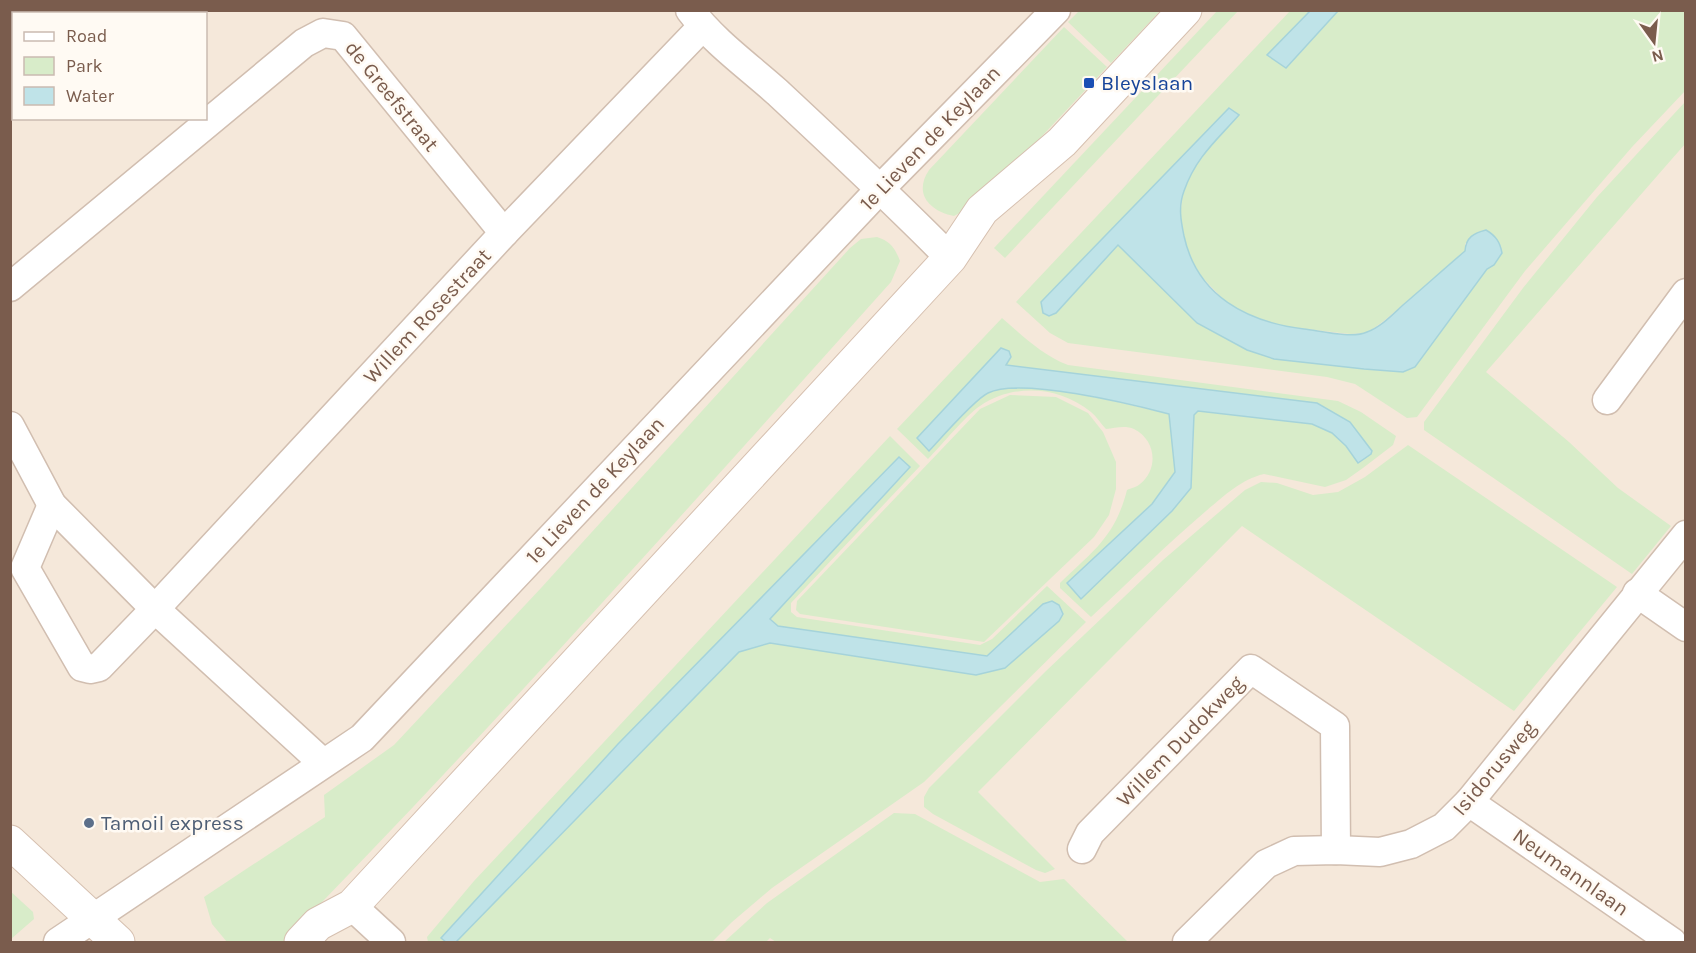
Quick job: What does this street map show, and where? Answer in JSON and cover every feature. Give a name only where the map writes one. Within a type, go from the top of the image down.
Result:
[{"type":"main road","points":[[301,942],[318,924],[352,906],[950,258],[998,227],[1062,142],[1185,10]]},
{"type":"main road","points":[[10,842],[118,942]]},
{"type":"main road","points":[[340,942],[352,906]]},
{"type":"street","name":"1e Lieven de Keylaan","points":[[58,942],[362,738],[881,188],[1056,10]]},
{"type":"street","points":[[696,19],[881,188],[950,258]]},
{"type":"street","name":"Willem Rosestraat","points":[[52,505],[25,568],[82,667],[90,669],[99,667],[504,232],[696,19]]},
{"type":"street","name":"de Greefstraat","points":[[10,287],[304,43],[323,33],[343,36],[504,232]]},
{"type":"street","points":[[1607,400],[1686,293]]},
{"type":"street","points":[[10,426],[52,505],[155,609],[323,763]]},
{"type":"street","name":"Isidorusweg","points":[[1187,942],[1266,864],[1294,851],[1380,852],[1411,844],[1444,826],[1469,802],[1636,593],[1686,535]]},
{"type":"street","points":[[1636,593],[1686,627]]},
{"type":"street","name":"Willem Dudokweg","points":[[1082,849],[1090,833],[1251,669],[1335,726],[1336,850]]},
{"type":"street","name":"Neumannlaan","points":[[1469,802],[1643,934],[1672,942]]},
{"type":"street","points":[[352,906],[391,942]]},
{"type":"shaded area","points":[[11,11],[1685,11],[1685,942],[11,942]]},
{"type":"green space","points":[[1218,10],[1238,11],[1005,258],[994,248]]},
{"type":"green space","points":[[1079,11],[1160,11],[1111,63],[1068,22]]},
{"type":"green space","points":[[1290,11],[1310,11],[1268,55],[1286,68],[1338,11],[1685,11],[1685,91],[1632,147],[1525,271],[1417,417],[1407,418],[1355,384],[1327,377],[1068,343],[1050,333],[1016,302]],"holes":[[[1198,159],[1183,193],[1180,216],[1188,253],[1201,276],[1225,301],[1246,314],[1279,326],[1350,334],[1367,333],[1465,251],[1465,243],[1494,265],[1487,269],[1415,367],[1403,372],[1274,359],[1197,323],[1118,245]]]},
{"type":"green space","points":[[1064,27],[1107,67],[980,202],[954,216],[931,206],[926,200],[923,187],[929,170]]},
{"type":"green space","points":[[1685,102],[1685,144],[1486,372],[1569,442],[1618,488],[1671,526],[1632,574],[1424,430],[1424,422],[1523,288],[1597,197]]},
{"type":"green space","points":[[877,237],[891,246],[900,261],[891,282],[666,533],[514,698],[283,942],[227,942],[212,924],[204,897],[325,817],[324,795],[394,745],[541,588],[850,248],[861,239]]},
{"type":"green space","points":[[1002,318],[1041,350],[1068,365],[1338,401],[1361,412],[1396,436],[1393,445],[1363,468],[1346,480],[1325,487],[1264,474],[1240,484],[1191,524],[1091,617],[1060,588],[1060,583],[1093,552],[1116,520],[1127,490],[1140,484],[1150,471],[1151,447],[1141,434],[1127,427],[1106,429],[1093,414],[1078,403],[1051,393],[1036,391],[1007,394],[980,406],[928,459],[897,429]],"holes":[[[1001,348],[1006,365],[1317,403],[1358,462],[1332,433],[1312,424],[1198,411],[1194,415],[1193,461],[1081,599],[1067,583],[1152,504],[1175,472],[1169,414],[1077,394],[1026,388],[1004,389],[982,397],[928,450],[917,438]]]},
{"type":"green space","points":[[1010,395],[1056,397],[1088,413],[1103,432],[1116,462],[1116,489],[1109,515],[1094,537],[984,642],[800,614],[796,610],[797,601],[980,409]]},
{"type":"green space","points":[[890,436],[920,466],[791,603],[791,612],[797,617],[980,645],[992,639],[1047,586],[1086,622],[924,782],[772,888],[712,942],[456,942],[739,652],[769,643],[976,675],[1043,604],[987,656],[778,626],[770,618],[910,468],[618,744],[442,937],[446,942],[428,942],[427,937],[474,881]]},
{"type":"green space","points":[[1408,445],[1617,587],[1514,711],[1242,526],[978,792],[1055,869],[1045,873],[1036,870],[924,807],[924,797],[929,788],[1046,671],[1163,560],[1245,490],[1261,482],[1277,483],[1313,495],[1338,492],[1365,477]]},
{"type":"green space","points":[[894,813],[915,814],[1040,882],[1064,879],[1128,942],[776,942],[770,938],[766,942],[724,942],[767,903]]},
{"type":"green space","points":[[10,891],[33,912],[34,919],[11,939]]},
{"type":"water","points":[[1310,11],[1338,11],[1286,68],[1267,55]]},
{"type":"water","points":[[1229,108],[1239,115],[1194,168],[1182,197],[1181,214],[1184,236],[1200,275],[1213,290],[1244,312],[1283,325],[1336,334],[1361,334],[1377,327],[1391,316],[1465,251],[1467,242],[1474,234],[1486,230],[1497,240],[1502,253],[1494,265],[1487,269],[1415,367],[1403,372],[1364,369],[1274,359],[1247,350],[1197,323],[1118,245],[1056,313],[1049,316],[1043,313],[1041,302]]},
{"type":"water","points":[[1001,348],[1009,351],[1011,357],[1006,365],[1317,403],[1350,422],[1372,451],[1358,463],[1346,446],[1332,433],[1312,424],[1198,411],[1194,415],[1191,488],[1172,511],[1081,599],[1067,583],[1152,504],[1175,472],[1169,414],[1077,394],[1025,388],[1004,389],[982,397],[929,451],[917,438]]},
{"type":"water","points":[[899,457],[910,467],[770,619],[778,626],[987,656],[1043,604],[1052,601],[1059,605],[1063,614],[1059,621],[1005,668],[976,675],[770,643],[739,652],[456,942],[446,942],[441,938],[618,744]]},
{"type":"place","name":"Bleyslaan","points":[[1089,83]]},
{"type":"place","name":"Tamoil express","points":[[89,823]]}]
